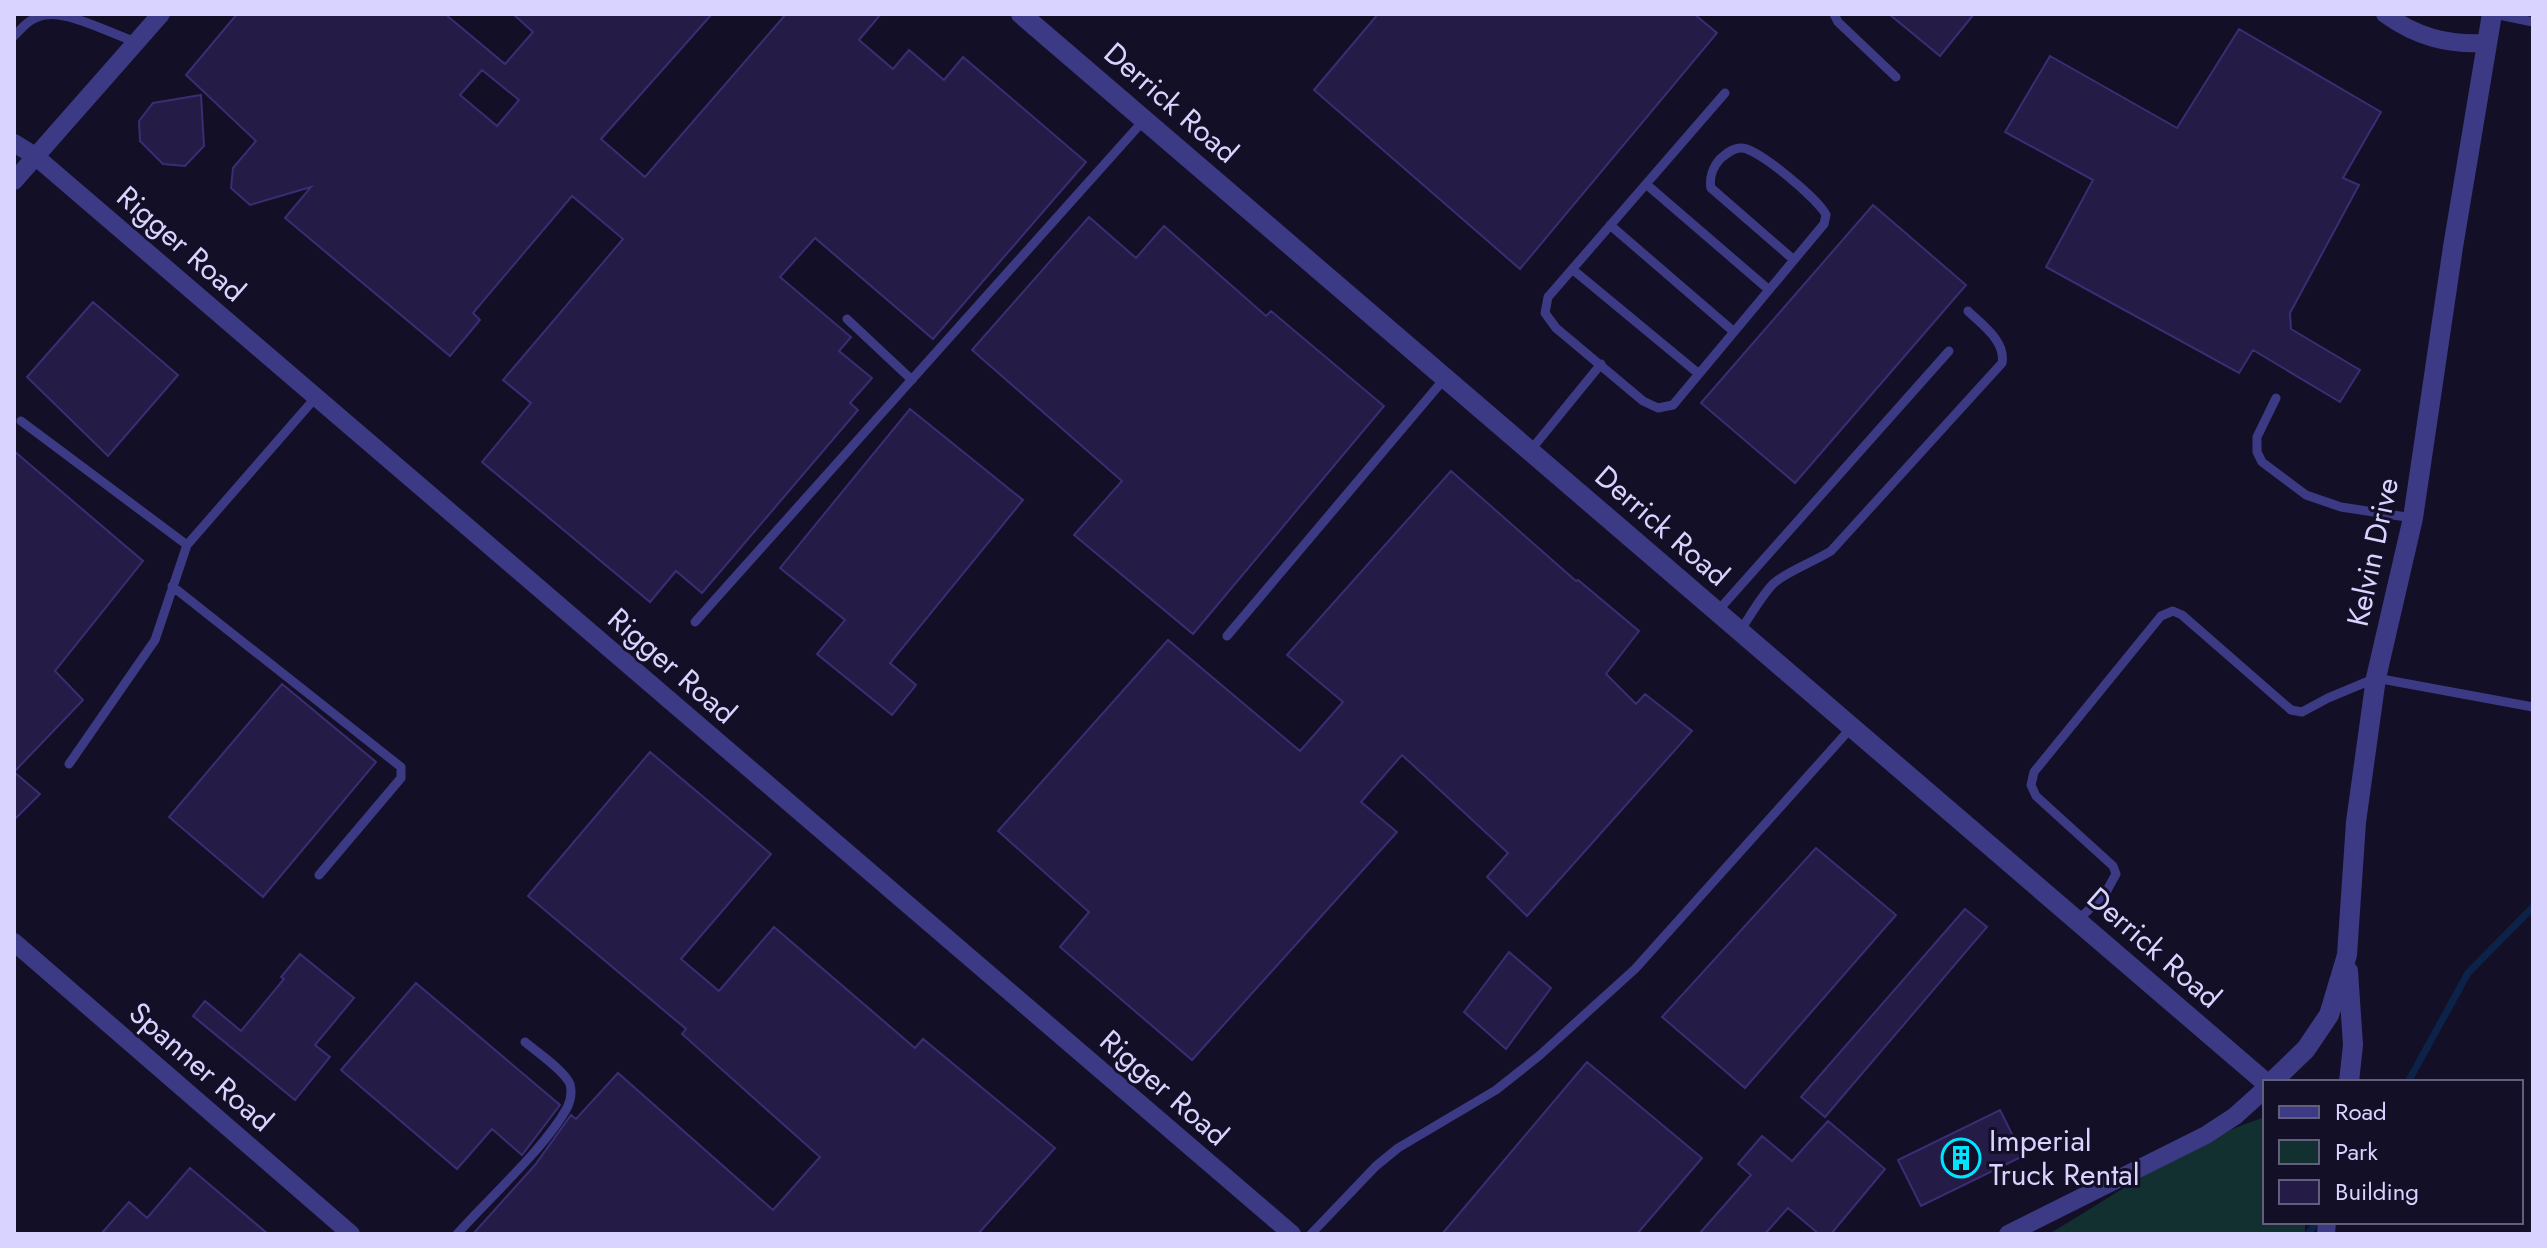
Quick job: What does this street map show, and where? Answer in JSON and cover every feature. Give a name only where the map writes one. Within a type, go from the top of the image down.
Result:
[{"type":"street","points":[[14,181],[161,14]]},
{"type":"street","name":"Derrick Road","points":[[1021,14],[2263,1080]]},
{"type":"street","points":[[2385,14],[2415,33],[2434,40],[2486,43]]},
{"type":"street","name":"Kelvin Drive","points":[[2274,1080],[2306,1049],[2329,1015],[2347,955],[2356,822],[2376,678],[2413,518],[2493,14]]},
{"type":"street","name":"Rigger Road","points":[[14,143],[35,156],[1292,1234]]},
{"type":"street","name":"Spanner Road","points":[[14,942],[351,1234]]},
{"type":"street","points":[[2347,955],[2353,1015],[2349,1080]]},
{"type":"street","points":[[2008,1234],[2206,1135],[2235,1116],[2263,1091]]},
{"type":"lane","points":[[1834,14],[1838,22],[1896,77]]},
{"type":"lane","points":[[2493,14],[2533,22]]},
{"type":"lane","points":[[14,36],[28,21],[43,15],[62,15],[136,42]]},
{"type":"lane","points":[[1725,93],[1548,297],[1545,313],[1556,328],[1643,401],[1658,408],[1673,405],[1768,289],[1794,260],[1824,224],[1826,215],[1823,209],[1757,154],[1744,148],[1731,151],[1721,158],[1713,171],[1711,188],[1794,260]]},
{"type":"lane","points":[[695,622],[1144,120]]},
{"type":"lane","points":[[1646,184],[1768,289]]},
{"type":"lane","points":[[1610,225],[1733,331]]},
{"type":"lane","points":[[1572,269],[1699,374]]},
{"type":"lane","points":[[1740,631],[1773,583],[1831,551],[2002,363],[2004,354],[2001,346],[1968,311]]},
{"type":"lane","points":[[847,319],[912,380]]},
{"type":"lane","points":[[1716,613],[1949,351]]},
{"type":"lane","points":[[1530,451],[1601,364]]},
{"type":"lane","points":[[1227,636],[1445,378]]},
{"type":"lane","points":[[69,764],[155,640],[187,545],[316,397]]},
{"type":"lane","points":[[2276,398],[2257,437],[2257,452],[2262,462],[2306,495],[2341,507],[2413,518]]},
{"type":"lane","points":[[21,421],[187,545]]},
{"type":"lane","points":[[172,586],[401,767],[401,778],[319,875]]},
{"type":"lane","points":[[2077,921],[2105,894],[2116,874],[2113,866],[2036,796],[2031,785],[2034,772],[2161,616],[2173,611],[2182,615],[2291,710],[2302,712],[2376,678],[2533,707]]},
{"type":"lane","points":[[1311,1234],[1376,1166],[1398,1148],[1496,1090],[1540,1055],[1635,969],[1851,727]]},
{"type":"lane","points":[[458,1234],[536,1148],[571,1099],[567,1078],[525,1042]]},
{"type":"green space","points":[[2263,1118],[2263,1224],[2305,1224],[2305,1234],[2049,1234],[2182,1154]]},
{"type":"building","points":[[237,14],[445,14],[505,64],[533,32],[513,14],[712,14],[601,139],[645,177],[786,14],[881,14],[859,40],[893,69],[909,50],[944,80],[963,57],[1086,162],[933,339],[815,238],[780,277],[851,337],[839,351],[872,378],[850,403],[858,410],[702,593],[676,571],[650,602],[482,462],[531,403],[503,380],[623,239],[572,196],[473,313],[480,320],[450,356],[285,218],[311,187],[250,205],[231,188],[233,168],[256,141],[186,75]],"holes":[[[482,70],[519,100],[497,126],[460,95]]]},
{"type":"building","points":[[1378,14],[1694,14],[1717,33],[1520,269],[1314,90]]},
{"type":"building","points":[[1889,14],[1974,14],[1940,56]]},
{"type":"building","points":[[2239,29],[2381,112],[2343,178],[2359,185],[2290,313],[2291,329],[2360,370],[2340,402],[2253,350],[2239,373],[2046,267],[2093,180],[2005,132],[2050,56],[2177,128]]},
{"type":"building","points":[[201,95],[204,146],[185,166],[163,164],[140,141],[139,121],[153,103]]},
{"type":"building","points":[[1873,205],[1966,285],[1795,483],[1701,403]]},
{"type":"building","points":[[1089,217],[1136,258],[1164,226],[1266,316],[1271,311],[1384,406],[1193,634],[1074,535],[1122,481],[972,350]]},
{"type":"building","points":[[93,302],[178,375],[108,456],[27,377]]},
{"type":"building","points":[[910,409],[1023,500],[890,663],[916,685],[892,715],[817,654],[845,620],[780,568]]},
{"type":"building","points":[[14,451],[143,561],[55,671],[83,700],[14,772]]},
{"type":"building","points":[[1451,471],[1576,581],[1639,631],[1606,674],[1636,704],[1645,694],[1692,731],[1527,916],[1487,877],[1508,853],[1402,755],[1361,802],[1397,832],[1192,1060],[1060,947],[1089,912],[998,831],[1168,640],[1300,751],[1343,702],[1287,655]]},
{"type":"building","points":[[282,684],[376,762],[263,897],[169,817]]},
{"type":"building","points":[[650,752],[771,854],[681,959],[719,991],[774,927],[915,1048],[923,1039],[1055,1148],[978,1234],[473,1234],[535,1165],[571,1115],[576,1119],[618,1073],[773,1210],[820,1157],[682,1034],[686,1029],[528,896]]},
{"type":"building","points":[[14,772],[40,794],[14,820]]},
{"type":"building","points":[[1816,848],[1896,915],[1745,1088],[1662,1017]]},
{"type":"building","points":[[1965,909],[1987,927],[1825,1117],[1801,1097]]},
{"type":"building","points":[[1509,952],[1551,988],[1506,1049],[1464,1012]]},
{"type":"building","points":[[300,954],[354,998],[315,1045],[330,1057],[295,1100],[193,1016],[205,1001],[241,1031],[284,979],[281,977]]},
{"type":"building","points":[[416,983],[560,1105],[522,1155],[492,1129],[457,1169],[341,1070]]},
{"type":"building","points":[[1587,1062],[1702,1158],[1637,1234],[1442,1234]]},
{"type":"building","name":"Imperial Truck Rental","points":[[2000,1110],[2023,1156],[1921,1206],[1898,1160]]},
{"type":"building","points":[[1828,1121],[1885,1169],[1831,1234],[1819,1234],[1788,1208],[1765,1234],[1699,1234],[1751,1175],[1738,1164],[1762,1136],[1792,1161]]},
{"type":"building","points":[[190,1168],[268,1234],[101,1234],[129,1202],[147,1218]]},
{"type":"waterway","points":[[2409,1080],[2468,973],[2533,907]]},
{"type":"waterway","points":[[2308,1234],[2316,1224]]},
{"type":"place","name":"Imperial Truck Rental","points":[[1961,1158]]}]
